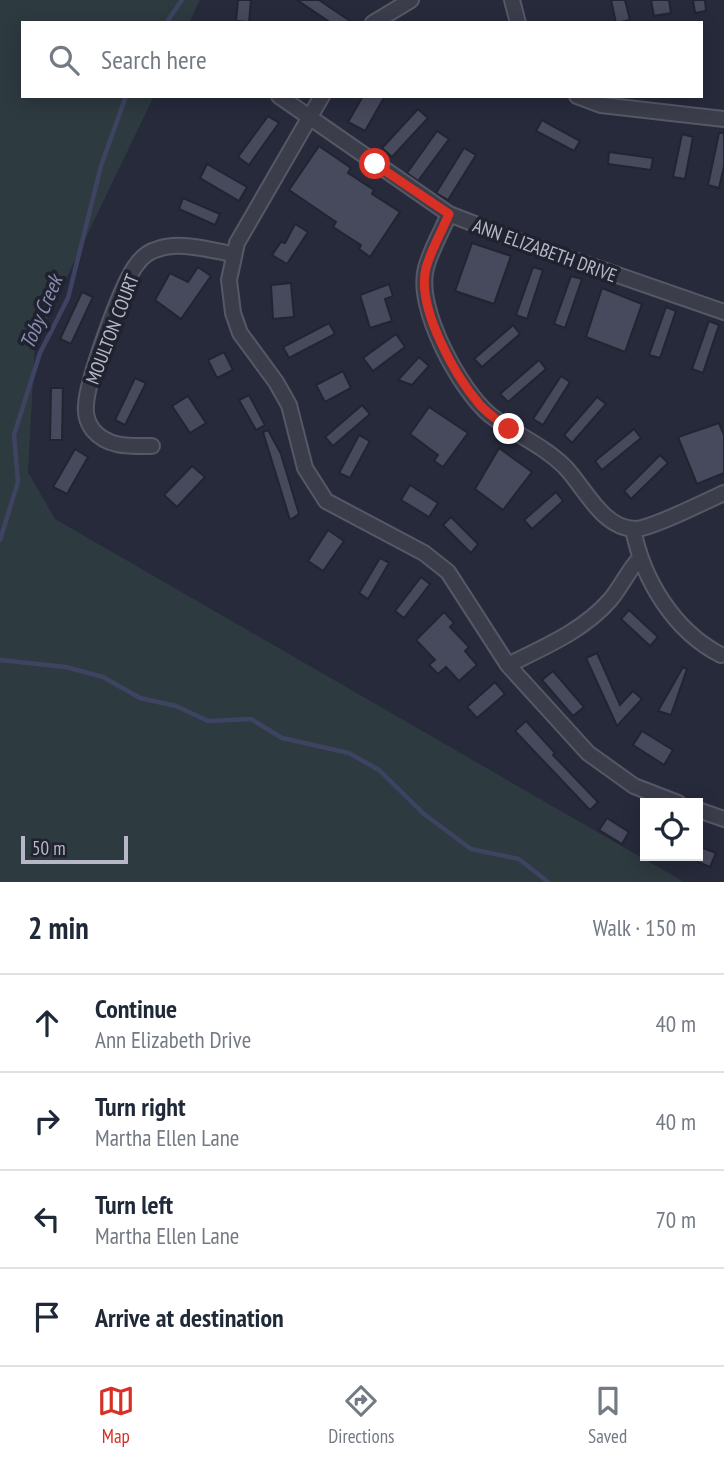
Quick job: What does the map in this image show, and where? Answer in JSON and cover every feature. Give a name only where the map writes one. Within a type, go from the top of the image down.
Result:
[{"type":"street","points":[[376,21],[411,0]]},
{"type":"street","points":[[512,0],[517,21]]},
{"type":"street","name":"ANN ELIZABETH DRIVE","points":[[282,98],[449,214],[724,312]]},
{"type":"street","points":[[321,98],[232,254],[229,280],[233,313],[251,352],[276,382],[289,405],[305,468],[326,500],[343,513],[424,554],[448,572],[508,665],[552,716],[608,769],[647,793],[662,798]]},
{"type":"street","points":[[582,98],[601,105],[724,119]]},
{"type":"street","points":[[449,214],[426,268],[426,298],[436,330],[457,372],[488,414],[549,453],[610,520],[633,528],[644,527],[724,493]]},
{"type":"street","name":"MOULTON COURT","points":[[152,446],[124,446],[105,440],[93,430],[86,414],[92,377],[129,277],[136,264],[159,248],[179,246],[232,254]]},
{"type":"street","points":[[633,528],[639,559],[689,634],[721,655]]},
{"type":"street","points":[[508,665],[562,638],[594,617],[639,559]]},
{"type":"street","points":[[703,812],[724,819]]},
{"type":"shaded area","points":[[0,0],[200,0],[190,21],[21,21],[21,98],[153,98],[35,343],[28,472],[55,519],[640,857],[640,861],[648,861],[684,882],[0,882]]},
{"type":"building","points":[[238,0],[251,0],[249,21],[236,21]]},
{"type":"building","points":[[297,0],[319,0],[350,21],[328,21]]},
{"type":"building","points":[[611,0],[625,0],[630,20],[616,21]]},
{"type":"building","points":[[651,0],[669,0],[671,13],[654,16]]},
{"type":"building","points":[[693,0],[705,0],[706,11],[695,13]]},
{"type":"building","points":[[362,98],[384,98],[365,131],[348,122]]},
{"type":"building","points":[[418,109],[428,118],[392,157],[382,148]]},
{"type":"building","points":[[268,116],[279,123],[249,165],[238,157]]},
{"type":"building","points":[[542,120],[580,141],[574,151],[536,131]]},
{"type":"building","points":[[437,131],[449,139],[418,181],[407,173]]},
{"type":"building","points":[[719,133],[724,133],[724,166],[719,188],[708,185]]},
{"type":"building","points":[[682,134],[693,137],[685,179],[673,177]]},
{"type":"building","points":[[319,146],[351,168],[348,173],[374,190],[372,194],[400,212],[370,257],[359,249],[361,245],[333,227],[336,222],[289,190]]},
{"type":"building","points":[[464,148],[476,155],[448,200],[436,193]]},
{"type":"building","points":[[609,152],[653,158],[651,170],[608,164]]},
{"type":"building","points":[[207,164],[247,187],[239,201],[200,178]]},
{"type":"building","points":[[183,198],[220,214],[215,225],[179,209]]},
{"type":"building","points":[[295,224],[308,232],[287,264],[272,255],[281,242],[285,243]]},
{"type":"building","points":[[472,243],[511,256],[494,304],[455,291]]},
{"type":"building","points":[[198,267],[211,276],[181,319],[155,300],[170,273],[188,282]]},
{"type":"building","points":[[533,267],[543,270],[527,319],[516,315]]},
{"type":"building","points":[[571,276],[582,279],[565,328],[554,324]]},
{"type":"building","points":[[291,283],[294,317],[273,319],[271,285]]},
{"type":"building","points":[[389,284],[393,296],[385,299],[392,321],[370,328],[360,295]]},
{"type":"building","points":[[602,288],[642,304],[625,352],[586,337]]},
{"type":"building","points":[[82,292],[93,297],[71,344],[60,339]]},
{"type":"building","points":[[666,307],[676,311],[660,358],[649,355]]},
{"type":"building","points":[[709,321],[719,325],[703,373],[692,369]]},
{"type":"building","points":[[329,323],[335,334],[289,358],[283,347]]},
{"type":"building","points":[[513,325],[520,334],[482,367],[474,359]]},
{"type":"building","points":[[396,334],[405,347],[373,371],[363,358]]},
{"type":"building","points":[[224,352],[233,370],[217,378],[208,360]]},
{"type":"building","points":[[419,357],[429,366],[412,385],[398,380]]},
{"type":"building","points":[[539,360],[546,369],[508,402],[500,394]]},
{"type":"building","points":[[343,371],[351,388],[325,402],[316,385]]},
{"type":"building","points":[[561,376],[570,382],[543,425],[533,419]]},
{"type":"building","points":[[135,378],[146,383],[125,425],[115,420]]},
{"type":"building","points":[[51,388],[63,388],[62,440],[50,440]]},
{"type":"building","points":[[249,395],[265,425],[256,430],[239,400]]},
{"type":"building","points":[[188,396],[206,423],[190,433],[172,406]]},
{"type":"building","points":[[597,397],[606,404],[572,443],[564,435]]},
{"type":"building","points":[[362,405],[370,414],[333,446],[325,437]]},
{"type":"building","points":[[429,407],[468,433],[443,467],[434,461],[438,455],[410,434]]},
{"type":"building","points":[[719,423],[724,435],[724,473],[697,484],[678,437]]},
{"type":"building","points":[[634,429],[641,438],[602,470],[595,461]]},
{"type":"building","points":[[268,430],[281,454],[299,514],[290,520],[263,432]]},
{"type":"building","points":[[359,435],[370,441],[350,478],[339,473]]},
{"type":"building","points":[[499,448],[532,472],[503,510],[475,489]]},
{"type":"building","points":[[75,449],[88,457],[67,494],[53,487]]},
{"type":"building","points":[[660,455],[668,463],[631,499],[624,491]]},
{"type":"building","points":[[192,466],[205,477],[177,507],[164,495]]},
{"type":"building","points":[[410,485],[438,503],[429,517],[401,500]]},
{"type":"building","points":[[556,492],[563,501],[532,529],[524,520]]},
{"type":"building","points":[[451,517],[478,544],[471,553],[443,525]]},
{"type":"building","points":[[328,530],[344,541],[323,571],[308,561]]},
{"type":"building","points":[[380,558],[389,563],[368,599],[359,593]]},
{"type":"building","points":[[421,577],[430,584],[404,618],[395,611]]},
{"type":"building","points":[[629,610],[658,637],[650,646],[621,619]]},
{"type":"building","points":[[444,612],[454,623],[450,627],[469,647],[465,651],[477,665],[459,681],[446,667],[438,674],[429,665],[435,660],[416,640]]},
{"type":"building","points":[[597,653],[620,705],[633,691],[642,699],[617,726],[586,658]]},
{"type":"building","points":[[683,667],[687,669],[671,715],[658,711]]},
{"type":"building","points":[[553,671],[584,707],[573,716],[542,680]]},
{"type":"building","points":[[495,682],[505,694],[477,718],[467,707]]},
{"type":"building","points":[[526,721],[555,753],[553,755],[598,802],[590,810],[515,731]]},
{"type":"building","points":[[642,731],[673,750],[664,765],[633,745]]},
{"type":"building","points":[[607,818],[629,832],[622,844],[599,830]]},
{"type":"building","points":[[703,848],[716,853],[710,867],[698,862],[703,861]]},
{"type":"waterway","name":"Toby Creek","points":[[167,21],[182,0]]},
{"type":"waterway","name":"Toby Creek","points":[[0,540],[18,482],[14,435],[40,353],[68,298],[101,166],[125,98]]},
{"type":"waterway","points":[[0,660],[66,667],[103,677],[140,698],[176,706],[208,721],[251,719],[282,738],[349,753],[379,770],[424,814],[471,849],[519,859],[548,882]]},
{"type":"route","points":[[375,164],[449,214],[426,268],[426,298],[436,330],[464,384],[479,405],[509,429]]}]
